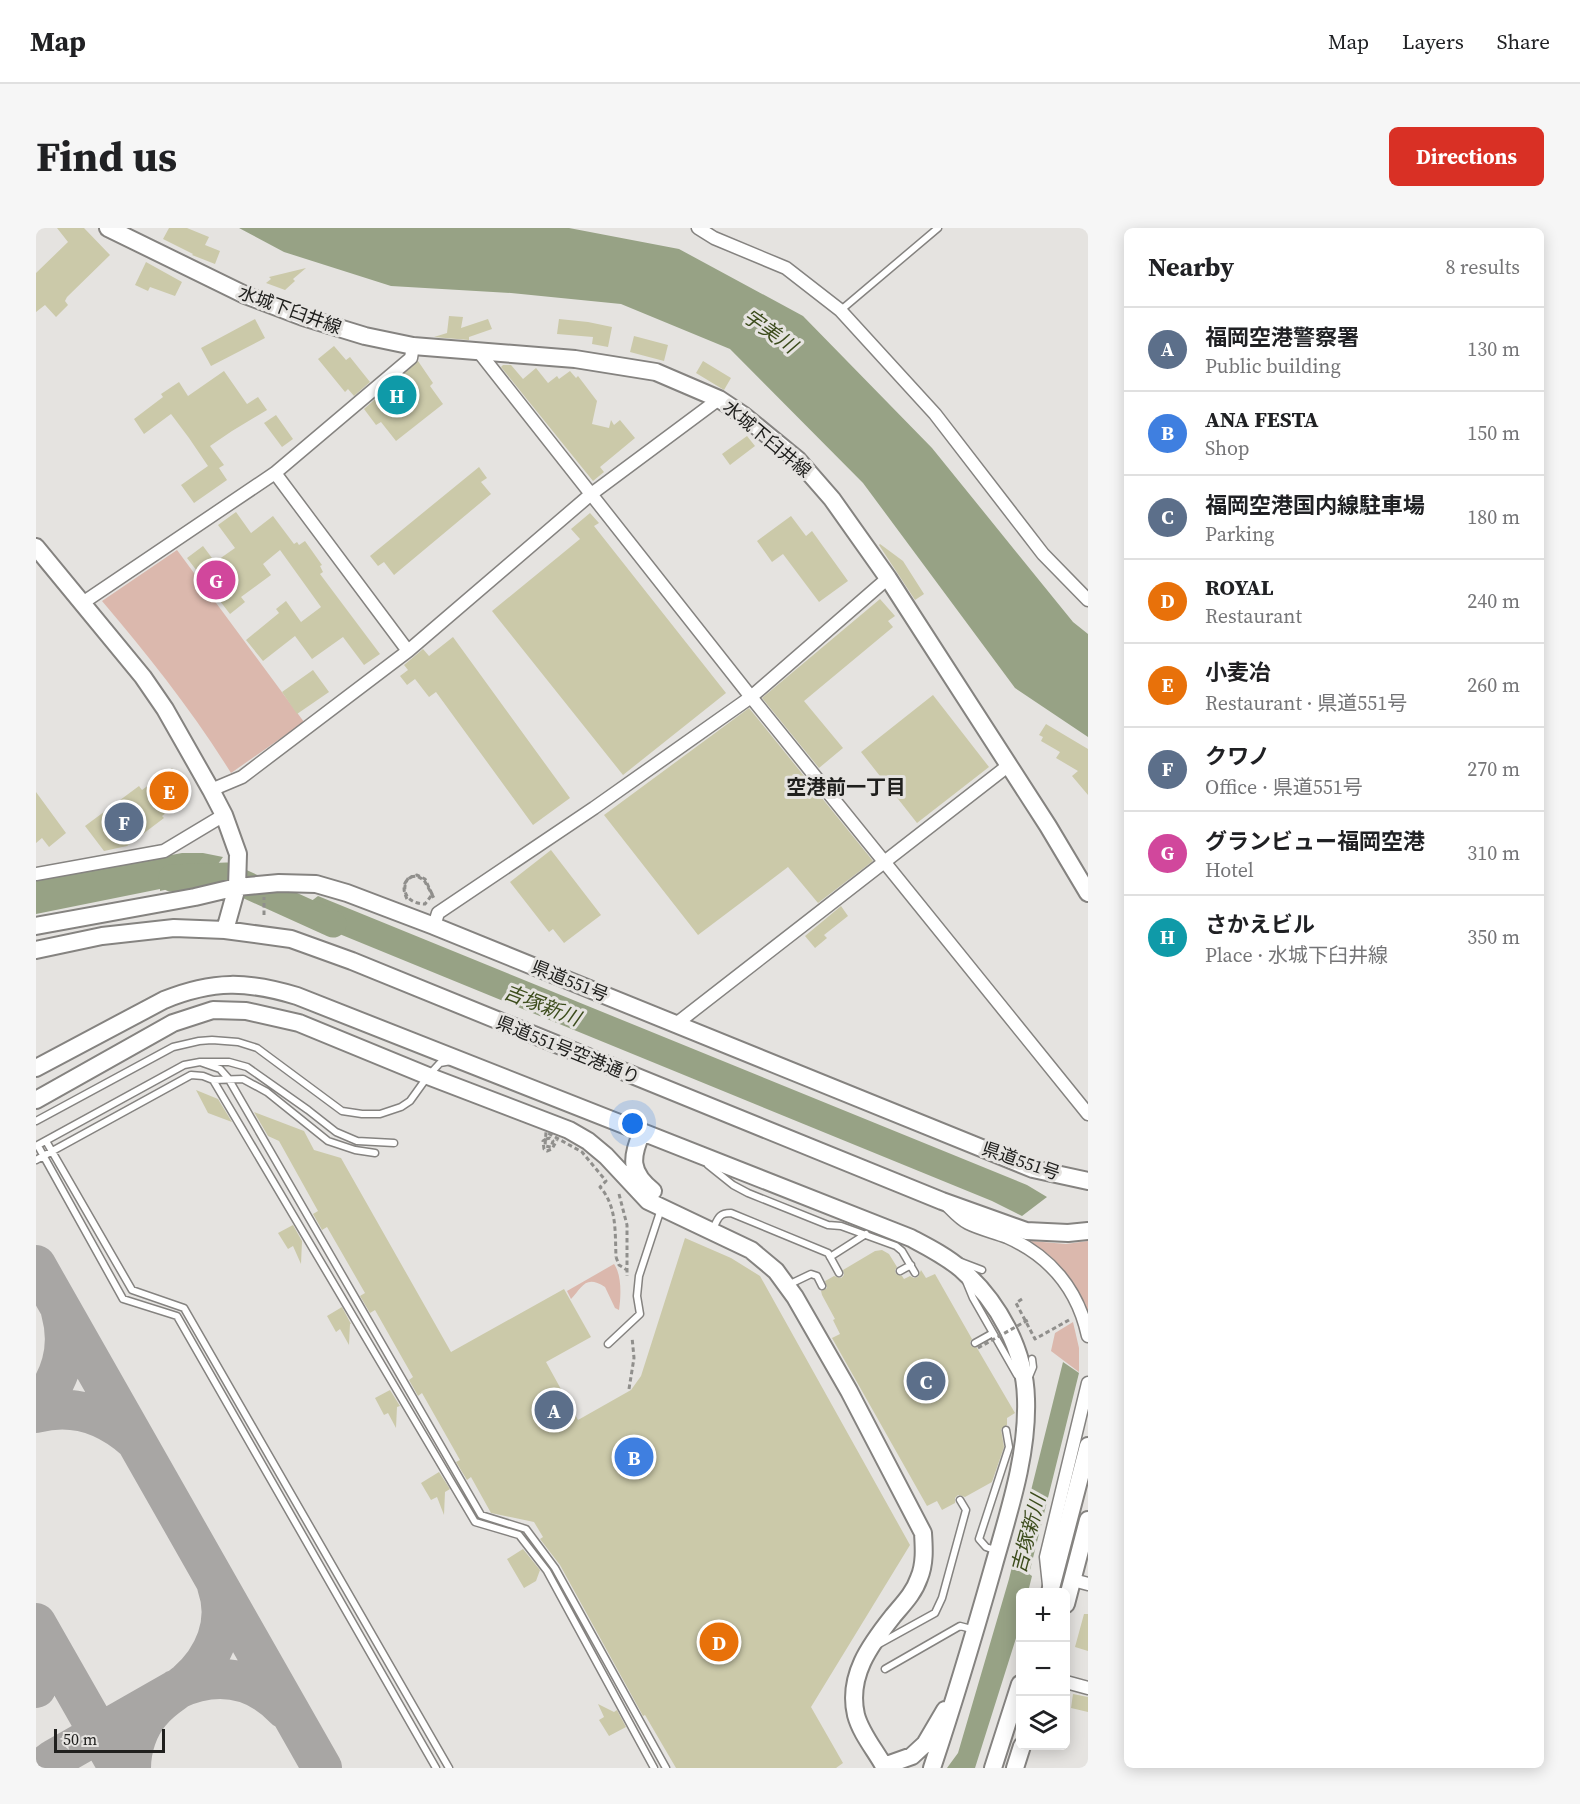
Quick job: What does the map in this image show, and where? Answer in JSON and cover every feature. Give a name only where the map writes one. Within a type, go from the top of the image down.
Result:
[{"type":"main road","name":"水城下臼井線","points":[[108,228],[254,298],[365,336],[413,346],[575,359],[656,372],[719,399],[743,415],[798,460],[832,499],[888,578],[1009,765],[1088,893]]},
{"type":"main road","points":[[36,548],[143,677],[165,709],[224,815],[238,854],[237,886],[225,930]]},
{"type":"main road","name":"県道551号","points":[[36,926],[195,897],[237,886],[279,883],[316,884],[347,893],[434,926],[1033,1169],[1088,1181]]},
{"type":"main road","name":"県道551号空港通り","points":[[36,950],[141,930],[174,928],[225,930],[291,939],[351,961],[942,1201],[1026,1232],[1088,1231]]},
{"type":"main road","points":[[36,1068],[185,991],[213,985],[244,984],[271,988],[460,1059],[911,1238],[953,1262],[976,1283],[1003,1320],[1017,1352],[1025,1388],[1025,1430],[1022,1456],[998,1551],[933,1768]]},
{"type":"main road","points":[[36,1100],[173,1023],[213,1010],[246,1011],[299,1023],[569,1130],[588,1141],[606,1156],[636,1191],[661,1209],[751,1250],[776,1271],[849,1391],[923,1533],[924,1557],[920,1578],[908,1599],[869,1649],[858,1667],[854,1687],[856,1716],[884,1767],[912,1756],[925,1743],[957,1691]]},
{"type":"main road","points":[[642,1132],[635,1148],[636,1172],[643,1184],[690,1222]]},
{"type":"main road","points":[[1051,1588],[1088,1446]]},
{"type":"main road","points":[[1070,1597],[1081,1582],[1088,1520]]},
{"type":"main road","points":[[993,1768],[1016,1696]]},
{"type":"main road","points":[[1015,1768],[1021,1750]]},
{"type":"street","points":[[698,228],[714,238],[786,268],[840,310],[934,414],[1043,554],[1088,600]]},
{"type":"street","points":[[81,604],[275,473],[411,358],[413,346]]},
{"type":"street","points":[[479,352],[751,697],[1088,1114]]},
{"type":"street","points":[[211,790],[242,777],[408,651],[590,495],[719,399]]},
{"type":"street","points":[[275,473],[408,651]]},
{"type":"street","points":[[434,926],[438,913],[594,808],[751,697],[888,578]]},
{"type":"street","points":[[676,1024],[886,863],[1009,765]]},
{"type":"street","points":[[36,874],[164,851],[224,815]]},
{"type":"street","points":[[942,1201],[966,1222],[1023,1245],[1045,1260],[1071,1290],[1081,1311],[1088,1336]]},
{"type":"street","points":[[1049,1588],[1046,1557],[1088,1383]]},
{"type":"street","points":[[1070,1683],[1088,1688]]},
{"type":"lane","points":[[840,310],[938,228]]},
{"type":"lane","points":[[36,1121],[173,1047],[212,1040],[238,1042],[257,1048],[342,1111],[362,1114],[380,1114],[401,1107],[410,1101],[440,1063],[460,1059]]},
{"type":"lane","points":[[200,1062],[220,1070],[228,1078],[481,1515],[526,1529],[555,1568],[666,1768]]},
{"type":"lane","points":[[394,1143],[357,1141],[336,1132],[247,1067],[229,1062],[200,1062],[184,1065],[37,1146],[123,1299],[177,1316],[436,1768]]},
{"type":"lane","points":[[36,1160],[191,1075],[213,1080],[243,1079],[267,1092],[328,1141],[355,1150],[375,1153]]},
{"type":"lane","points":[[213,1080],[475,1522],[519,1535],[547,1571],[654,1768]]},
{"type":"lane","points":[[46,1141],[132,1290],[184,1308],[448,1768]]},
{"type":"lane","points":[[692,1151],[733,1185],[748,1193],[828,1225],[841,1226],[896,1246],[902,1251],[915,1273]]},
{"type":"lane","points":[[608,1344],[640,1314],[637,1296],[639,1276],[661,1209]]},
{"type":"lane","points":[[712,1232],[719,1215],[731,1213],[828,1253],[839,1273]]},
{"type":"lane","points":[[830,1257],[866,1234]]},
{"type":"lane","points":[[953,1262],[982,1270]]},
{"type":"lane","points":[[953,1262],[1025,1388]]},
{"type":"lane","points":[[900,1271],[911,1265]]},
{"type":"lane","points":[[786,1286],[811,1274],[817,1275],[822,1286]]},
{"type":"lane","points":[[976,1346],[993,1333]]},
{"type":"lane","points":[[1025,1388],[1033,1367],[1032,1359]]},
{"type":"lane","points":[[998,1551],[986,1547],[979,1539],[1009,1447],[1006,1430]]},
{"type":"lane","points":[[869,1649],[935,1613],[942,1598],[966,1510],[960,1500]]},
{"type":"lane","points":[[885,1669],[960,1626],[976,1630]]},
{"type":"path","points":[[431,896],[425,904],[408,899],[404,892],[405,884],[409,878],[417,876],[424,880],[435,900]]},
{"type":"path","points":[[264,896],[264,915]]},
{"type":"path","points":[[539,1126],[560,1133],[552,1149],[547,1151],[543,1149],[543,1141],[546,1139],[550,1138],[553,1141],[551,1147],[545,1146],[546,1132],[582,1152],[606,1181],[600,1187],[606,1194],[613,1213],[616,1257],[619,1265],[627,1270],[627,1225],[618,1192]]},
{"type":"path","points":[[581,1145],[589,1152]]},
{"type":"path","points":[[609,1176],[614,1184]]},
{"type":"path","points":[[1022,1299],[1016,1303],[1035,1339],[1072,1319]]},
{"type":"path","points":[[976,1346],[1028,1320]]},
{"type":"shaded area","points":[[177,550],[304,722],[231,773],[170,685],[102,601]]},
{"type":"shaded area","points":[[1031,1241],[1066,1244],[1088,1241],[1088,1314],[1067,1275],[1049,1255]]},
{"type":"shaded area","points":[[614,1264],[620,1280],[619,1310],[615,1308],[605,1287],[598,1283],[588,1282],[571,1299],[567,1291]]},
{"type":"shaded area","points":[[1073,1322],[1079,1348],[1079,1372],[1051,1351],[1055,1333]]},
{"type":"water","name":"宇美川","points":[[239,228],[569,228],[679,249],[803,316],[932,448],[1073,622],[1088,634],[1088,737],[1015,688],[863,483],[730,349],[621,304],[511,293],[391,286],[284,252]]},
{"type":"water","points":[[182,853],[203,853],[223,857],[202,886],[186,885],[160,891],[160,889],[36,914],[36,880]]},
{"type":"water","points":[[318,896],[1027,1185],[1047,1197],[1022,1216],[992,1201],[293,915]]},
{"type":"water","points":[[1063,1362],[1079,1373],[1029,1574],[1032,1576],[1029,1588],[1016,1588],[1016,1638],[975,1768],[947,1768],[958,1753],[1009,1579]]},
{"type":"building","points":[[57,228],[84,228],[110,255],[67,297],[65,301],[68,305],[56,317],[45,305],[36,312],[36,273],[68,242]]},
{"type":"building","points":[[169,228],[187,228],[209,237],[205,245],[220,251],[215,264],[192,255],[163,239]]},
{"type":"building","points":[[146,262],[182,282],[175,296],[150,287],[148,291],[135,285]]},
{"type":"building","points":[[306,268],[293,279],[295,281],[285,290],[266,283],[271,279],[269,277]]},
{"type":"building","points":[[449,316],[463,317],[461,328],[488,319],[492,329],[469,337],[469,340],[434,337],[447,333]]},
{"type":"building","points":[[255,319],[265,338],[211,366],[201,348]]},
{"type":"building","points":[[559,319],[612,327],[608,347],[592,344],[593,337],[557,334]]},
{"type":"building","points":[[634,336],[668,345],[664,361],[630,352]]},
{"type":"building","points":[[334,346],[346,360],[350,357],[370,382],[354,396],[348,389],[345,392],[318,359]]},
{"type":"building","points":[[418,361],[433,383],[430,386],[443,404],[396,441],[381,422],[376,425],[364,409]]},
{"type":"building","points":[[703,361],[731,378],[724,390],[696,373]]},
{"type":"building","points":[[511,365],[523,379],[536,368],[548,383],[557,376],[559,379],[570,371],[576,378],[578,376],[597,401],[592,424],[609,428],[611,420],[614,425],[620,420],[635,438],[600,467],[604,472],[593,481],[501,367]]},
{"type":"building","points":[[224,371],[247,404],[258,397],[267,410],[210,446],[224,465],[219,468],[227,480],[194,503],[181,485],[208,466],[189,438],[171,414],[144,434],[134,419],[163,397],[161,394],[179,382],[188,396]]},
{"type":"building","points":[[276,415],[293,439],[282,447],[264,423]]},
{"type":"building","points":[[747,436],[755,446],[730,465],[722,454]]},
{"type":"building","points":[[479,467],[487,478],[481,482],[491,494],[394,575],[384,562],[378,566],[370,556]]},
{"type":"building","points":[[236,512],[251,533],[273,516],[294,544],[297,542],[299,545],[305,541],[322,565],[320,566],[323,572],[320,574],[380,654],[364,665],[343,637],[312,659],[295,636],[263,661],[246,640],[279,613],[276,609],[286,601],[301,622],[321,607],[280,550],[263,564],[271,575],[241,597],[245,602],[230,614],[187,558],[203,546],[215,562],[235,548],[218,525]]},
{"type":"building","points":[[590,513],[599,523],[594,526],[726,693],[623,775],[492,611],[580,539],[571,529]]},
{"type":"building","points":[[791,516],[806,536],[812,531],[848,581],[819,602],[783,554],[772,562],[757,541]]},
{"type":"building","points":[[880,544],[903,561],[924,594],[915,600]]},
{"type":"building","points":[[880,599],[895,616],[888,621],[893,627],[804,701],[843,748],[819,768],[762,698]]},
{"type":"building","points":[[453,637],[570,798],[533,825],[436,692],[429,697],[415,679],[407,685],[400,676],[408,670],[404,665],[423,649],[429,656]]},
{"type":"building","points":[[313,670],[329,692],[297,714],[282,692]]},
{"type":"building","points":[[933,695],[989,767],[917,823],[861,752]]},
{"type":"building","points":[[749,708],[873,861],[818,903],[788,867],[698,935],[604,815]]},
{"type":"building","points":[[1046,724],[1088,749],[1088,795],[1072,776],[1078,771],[1056,758],[1060,752],[1041,741],[1043,737],[1039,735]]},
{"type":"building","points":[[172,768],[191,793],[162,816],[164,818],[127,846],[104,851],[85,826],[139,786],[142,790]]},
{"type":"building","points":[[36,792],[66,833],[49,847],[42,838],[36,843]]},
{"type":"building","points":[[551,850],[601,915],[564,943],[553,929],[549,932],[510,882]]},
{"type":"building","points":[[841,906],[848,916],[824,935],[827,938],[815,948],[805,936]]},
{"type":"building","points":[[196,1090],[218,1099],[232,1122],[208,1113]]},
{"type":"building","points":[[254,1112],[304,1131],[314,1150],[341,1158],[451,1352],[564,1289],[591,1337],[546,1362],[578,1420],[631,1390],[641,1376],[685,1238],[731,1258],[760,1276],[910,1545],[811,1707],[843,1763],[836,1768],[676,1768],[645,1715],[643,1716],[560,1565],[540,1539],[543,1537],[534,1522],[491,1513],[471,1477],[467,1480],[456,1462],[460,1460],[422,1393],[418,1396],[409,1380],[413,1377],[375,1310],[370,1313],[360,1296],[365,1293],[327,1227],[322,1230],[313,1214],[318,1211],[279,1141],[268,1136]]},
{"type":"building","points":[[293,1225],[302,1241],[301,1264],[293,1246],[288,1249],[278,1233]]},
{"type":"building","points":[[882,1250],[889,1254],[897,1267],[896,1274],[904,1279],[910,1276],[918,1277],[921,1270],[926,1278],[935,1274],[972,1339],[971,1346],[977,1348],[1015,1413],[1007,1418],[1007,1425],[1001,1429],[1004,1447],[992,1482],[965,1497],[958,1495],[955,1503],[942,1510],[937,1501],[927,1506],[832,1338],[840,1334],[821,1291],[827,1288],[825,1281],[834,1276],[841,1278],[844,1275],[843,1270],[875,1251]]},
{"type":"building","points":[[342,1307],[351,1324],[349,1345],[340,1329],[336,1332],[327,1316]]},
{"type":"building","points":[[390,1390],[400,1406],[397,1407],[396,1428],[388,1413],[384,1415],[375,1398]]},
{"type":"building","points":[[439,1472],[450,1489],[445,1492],[444,1515],[437,1497],[431,1500],[421,1483]]},
{"type":"building","points":[[523,1549],[540,1570],[536,1581],[524,1588],[507,1559]]},
{"type":"building","points":[[1084,1614],[1088,1614],[1088,1651],[1075,1647]]},
{"type":"building","points":[[1073,1694],[1088,1697],[1088,1712],[1071,1708]]},
{"type":"building","points":[[598,1704],[614,1712],[617,1710],[626,1727],[609,1736],[599,1720],[604,1717]]},
{"type":"waterway","name":"吉塚新川","points":[[172,878],[227,876],[333,924]]},
{"type":"taxiway","points":[[36,1265],[322,1768]]},
{"type":"taxiway","points":[[36,1407],[52,1387],[62,1363],[65,1338],[61,1312]]},
{"type":"taxiway","points":[[36,1413],[63,1409],[89,1413],[113,1424],[135,1440]]},
{"type":"taxiway","points":[[131,1768],[136,1738],[146,1718],[159,1703],[197,1672],[212,1651],[222,1613],[217,1586]]},
{"type":"taxiway","points":[[36,1623],[113,1758]]},
{"type":"taxiway","points":[[36,1688],[48,1644]]},
{"type":"taxiway","points":[[42,1768],[175,1690],[205,1680],[220,1679],[247,1683],[261,1689],[285,1709]]},
{"type":"place","name":"さかえビル","points":[[397,395]]},
{"type":"place","name":"グランビュー福岡空港","points":[[216,580]]},
{"type":"place","name":"小麦冶","points":[[169,791]]},
{"type":"place","name":"クワノ","points":[[124,822]]},
{"type":"place","name":"福岡空港国内線駐車場","points":[[926,1381]]},
{"type":"place","name":"福岡空港警察署","points":[[554,1410]]},
{"type":"place","name":"ANA FESTA","points":[[634,1457]]},
{"type":"place","name":"ROYAL","points":[[719,1642]]},
{"type":"district","name":"空港前一丁目","points":[[846,787]]}]
